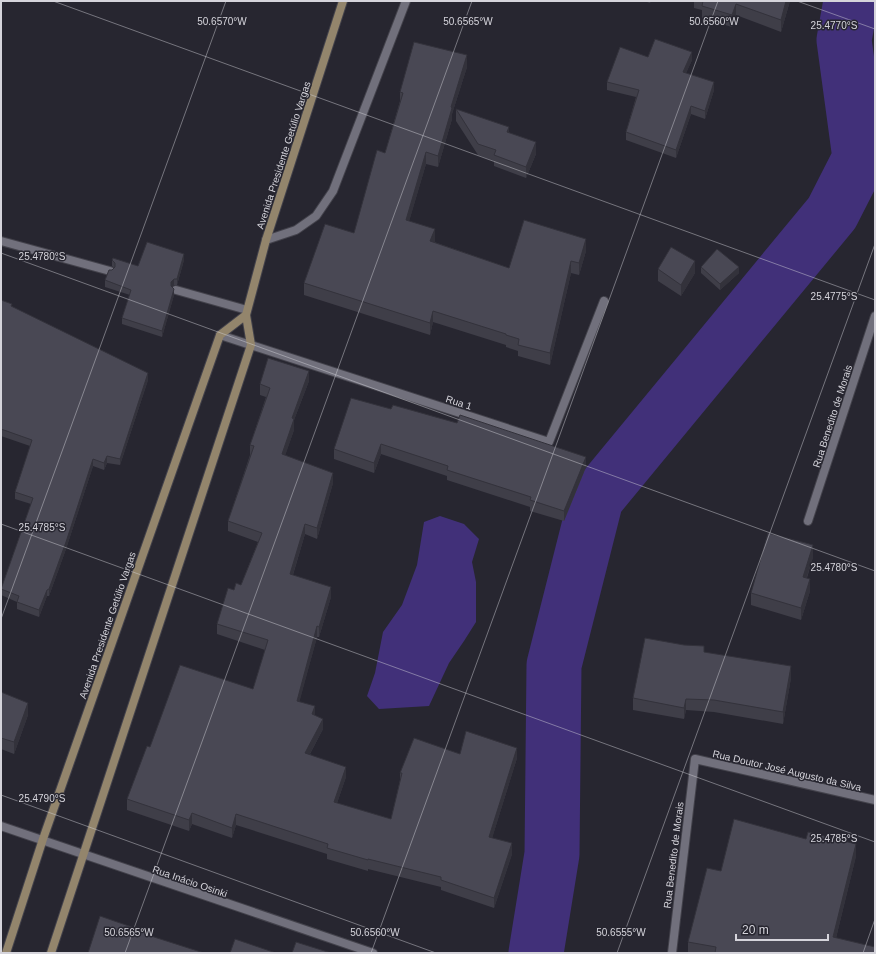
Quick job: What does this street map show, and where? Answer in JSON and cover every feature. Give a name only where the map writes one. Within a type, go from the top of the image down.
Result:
[{"type":"main road","name":"Avenida Presidente Getúlio Vargas","points":[[51,953],[251,345],[246,313],[266,240],[343,1]]},
{"type":"main road","points":[[220,335],[246,313]]},
{"type":"main road","name":"Avenida Presidente Getúlio Vargas","points":[[6,953],[43,839],[220,335]]},
{"type":"street","points":[[266,240],[296,230],[316,216],[333,191],[406,1]]},
{"type":"street","points":[[1,241],[110,271]]},
{"type":"street","points":[[176,290],[246,313]]},
{"type":"street","name":"Rua 1","points":[[220,335],[549,442],[604,301]]},
{"type":"street","name":"Rua Benedito de Morais","points":[[808,521],[875,316]]},
{"type":"street","name":"Rua Benedito de Morais","points":[[672,953],[695,759]]},
{"type":"street","name":"Rua Doutor José Augusto da Silva","points":[[695,759],[875,800]]},
{"type":"street","name":"Rua Inácio Osinki","points":[[1,826],[43,839],[84,855],[373,953]]},
{"type":"shaded area","points":[[440,516],[464,524],[479,539],[472,562],[476,582],[476,622],[449,663],[429,706],[379,709],[367,696],[375,673],[383,632],[402,605],[417,565],[424,522]]},
{"type":"building","points":[[703,1],[786,1],[781,20],[736,4],[732,15],[702,6]]},
{"type":"building","points":[[655,39],[692,52],[683,72],[714,82],[705,111],[691,106],[676,150],[626,132],[639,90],[607,82],[620,47],[648,57]]},
{"type":"building","points":[[414,42],[467,55],[438,156],[426,152],[406,220],[435,229],[430,241],[509,268],[524,220],[586,239],[579,263],[571,261],[550,353],[518,345],[519,339],[433,311],[430,323],[304,283],[325,224],[354,233],[377,150],[385,153],[403,93],[400,92]]},
{"type":"building","points":[[456,109],[509,127],[507,132],[536,142],[526,167],[494,155],[496,150],[478,144]]},
{"type":"building","points":[[147,242],[184,254],[177,279],[174,279],[171,282],[171,286],[174,289],[162,331],[122,318],[131,290],[105,280],[109,270],[112,270],[115,267],[115,263],[112,260],[113,258],[138,266]]},
{"type":"building","points":[[671,247],[695,261],[681,285],[658,269]]},
{"type":"building","points":[[717,249],[739,267],[720,284],[701,267]]},
{"type":"building","points":[[1,300],[12,304],[11,306],[148,373],[120,459],[107,456],[104,463],[93,459],[66,542],[49,589],[47,590],[39,610],[17,602],[19,596],[1,589],[33,498],[15,492],[32,440],[1,429]]},
{"type":"building","points":[[268,358],[309,371],[292,418],[294,419],[282,454],[333,473],[317,528],[305,524],[290,574],[331,587],[319,627],[317,626],[297,701],[315,706],[312,714],[323,719],[305,753],[346,767],[334,802],[391,819],[402,773],[400,773],[414,738],[460,754],[466,731],[517,748],[489,837],[512,843],[494,898],[441,880],[441,877],[368,860],[327,848],[328,844],[236,814],[232,828],[192,813],[189,820],[127,799],[147,746],[150,747],[180,665],[253,689],[268,640],[217,624],[228,588],[234,590],[236,583],[241,585],[262,533],[228,521],[254,446],[250,445],[270,388],[260,384]]},
{"type":"building","points":[[351,398],[391,409],[393,405],[457,423],[460,415],[586,457],[564,511],[530,500],[531,497],[447,470],[448,466],[381,444],[374,463],[334,449]]},
{"type":"building","points":[[768,533],[813,545],[803,577],[810,579],[801,608],[751,593]]},
{"type":"building","points":[[645,638],[684,645],[704,646],[704,652],[791,666],[783,712],[714,700],[686,699],[684,708],[633,698]]},
{"type":"building","points":[[1,692],[28,703],[14,742],[1,738]]},
{"type":"building","points":[[734,819],[806,839],[808,832],[856,844],[833,937],[875,947],[875,953],[715,953],[716,947],[688,942],[707,868],[721,871]]},
{"type":"building","points":[[100,916],[152,934],[151,936],[204,953],[88,953]]},
{"type":"building","points":[[235,939],[276,953],[230,953]]},
{"type":"building","points":[[296,942],[331,953],[292,953]]},
{"type":"waterway","points":[[536,953],[552,854],[554,665],[596,499],[832,213],[860,158],[844,40],[851,1]]}]
